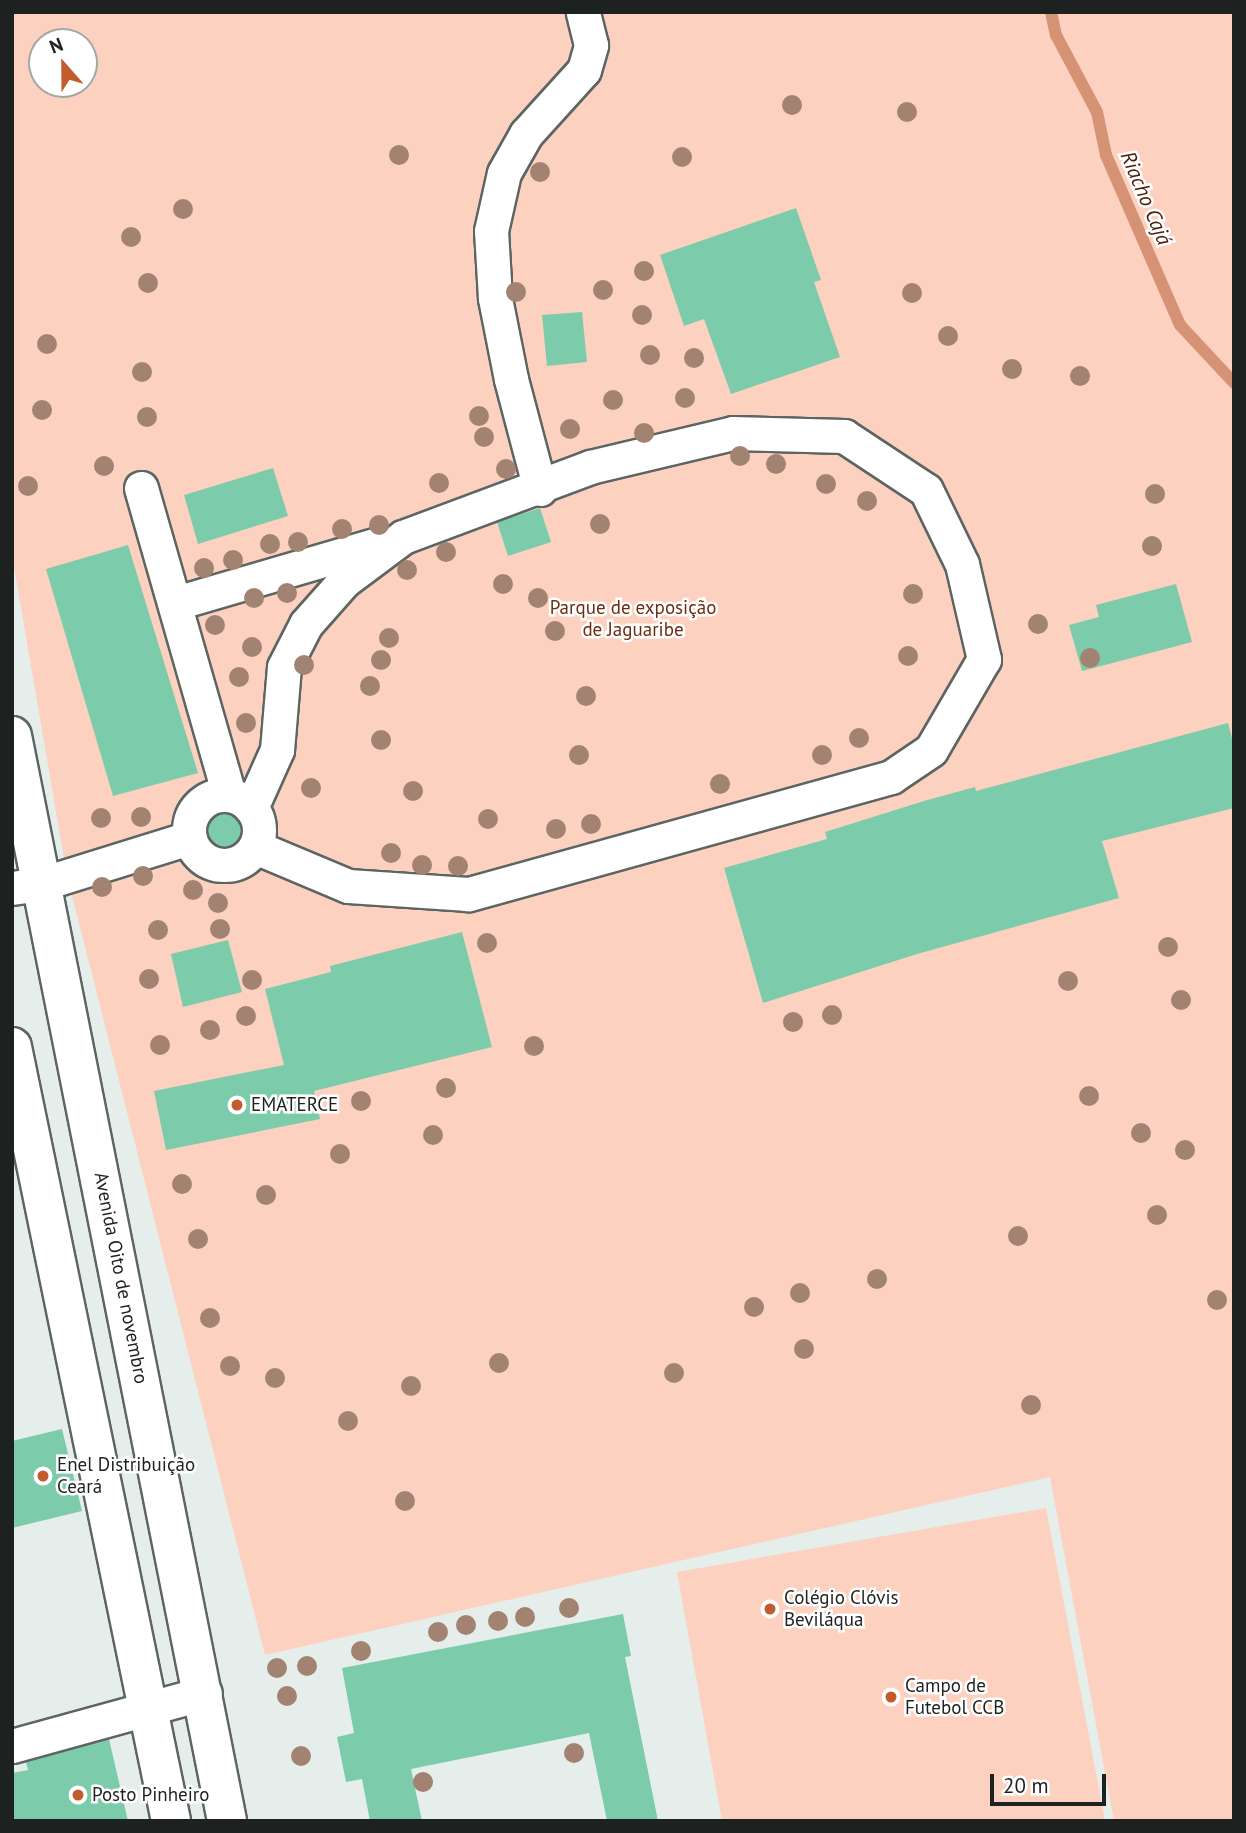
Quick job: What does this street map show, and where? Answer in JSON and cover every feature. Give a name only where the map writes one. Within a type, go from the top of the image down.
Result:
[{"type":"main road","name":"Avenida Oito de novembro","points":[[12,736],[27,886],[205,1693],[227,1821]]},
{"type":"main road","points":[[12,1047],[171,1821]]},
{"type":"street","points":[[540,489],[508,365],[495,298],[491,231],[504,173],[521,144],[584,70],[591,45],[583,12]]},
{"type":"street","points":[[176,603],[404,537],[540,489],[590,467],[733,433],[844,436],[926,490],[962,564],[984,659],[931,750],[891,777],[468,894],[348,886],[255,848]]},
{"type":"street","points":[[141,488],[240,801],[257,820],[255,848]]},
{"type":"street","points":[[240,801],[277,750],[284,667],[306,624],[344,581],[404,537]]},
{"type":"street","points":[[240,801],[203,802],[188,825],[190,838],[195,851],[218,865],[232,864],[255,848]]},
{"type":"street","points":[[27,886],[190,838]]},
{"type":"street","points":[[12,1746],[205,1693]]},
{"type":"green space","name":"Parque de exposição de Jaguaribe","points":[[12,12],[1234,12],[1234,1821],[1114,1821],[1050,1477],[265,1655],[67,876],[12,555]]},
{"type":"green space","name":"Campo de Futebol CCB","points":[[1046,1508],[1105,1821],[722,1821],[677,1572]]},
{"type":"building","points":[[796,208],[821,280],[814,282],[840,357],[731,394],[704,319],[684,326],[660,255]]},
{"type":"building","points":[[582,312],[587,362],[547,366],[542,315]]},
{"type":"building","points":[[273,468],[288,516],[198,544],[184,495]]},
{"type":"building","points":[[540,508],[551,542],[508,556],[497,522]]},
{"type":"building","points":[[128,545],[198,773],[113,796],[46,569]]},
{"type":"building","points":[[1176,584],[1192,642],[1082,671],[1069,625],[1099,617],[1096,605]]},
{"type":"building","points":[[1228,723],[1234,746],[1234,808],[1102,841],[1119,898],[917,954],[763,1003],[724,868],[827,839],[825,832],[924,801],[975,787],[976,791]]},
{"type":"building","points":[[210,800],[216,809],[233,814],[250,827],[238,839],[237,852],[221,855],[205,847],[207,833],[199,822]]},
{"type":"building","points":[[462,932],[492,1047],[314,1091],[320,1119],[166,1150],[154,1091],[284,1065],[265,989],[331,972],[330,966]]},
{"type":"building","points":[[228,940],[242,992],[183,1007],[171,954]]},
{"type":"building","name":"Enel Distribuição Ceará","points":[[62,1429],[82,1511],[12,1528],[12,1441]]},
{"type":"building","points":[[623,1614],[631,1656],[625,1657],[658,1821],[607,1821],[589,1733],[411,1769],[422,1821],[370,1821],[362,1779],[346,1782],[337,1737],[354,1733],[342,1668]]},
{"type":"building","name":"Posto Pinheiro","points":[[109,1739],[128,1821],[12,1821],[12,1773],[28,1770],[26,1762]]},
{"type":"waterway","name":"Riacho Cajá","points":[[1051,12],[1056,35],[1097,112],[1106,155],[1180,325],[1234,383]]},
{"type":"place","name":"EMATERCE","points":[[237,1105]]},
{"type":"place","name":"Enel Distribuição Ceará","points":[[43,1476]]},
{"type":"place","name":"Colégio Clóvis Beviláqua","points":[[770,1609]]},
{"type":"place","name":"Campo de Futebol CCB","points":[[891,1697]]},
{"type":"place","name":"Posto Pinheiro","points":[[78,1795]]}]
